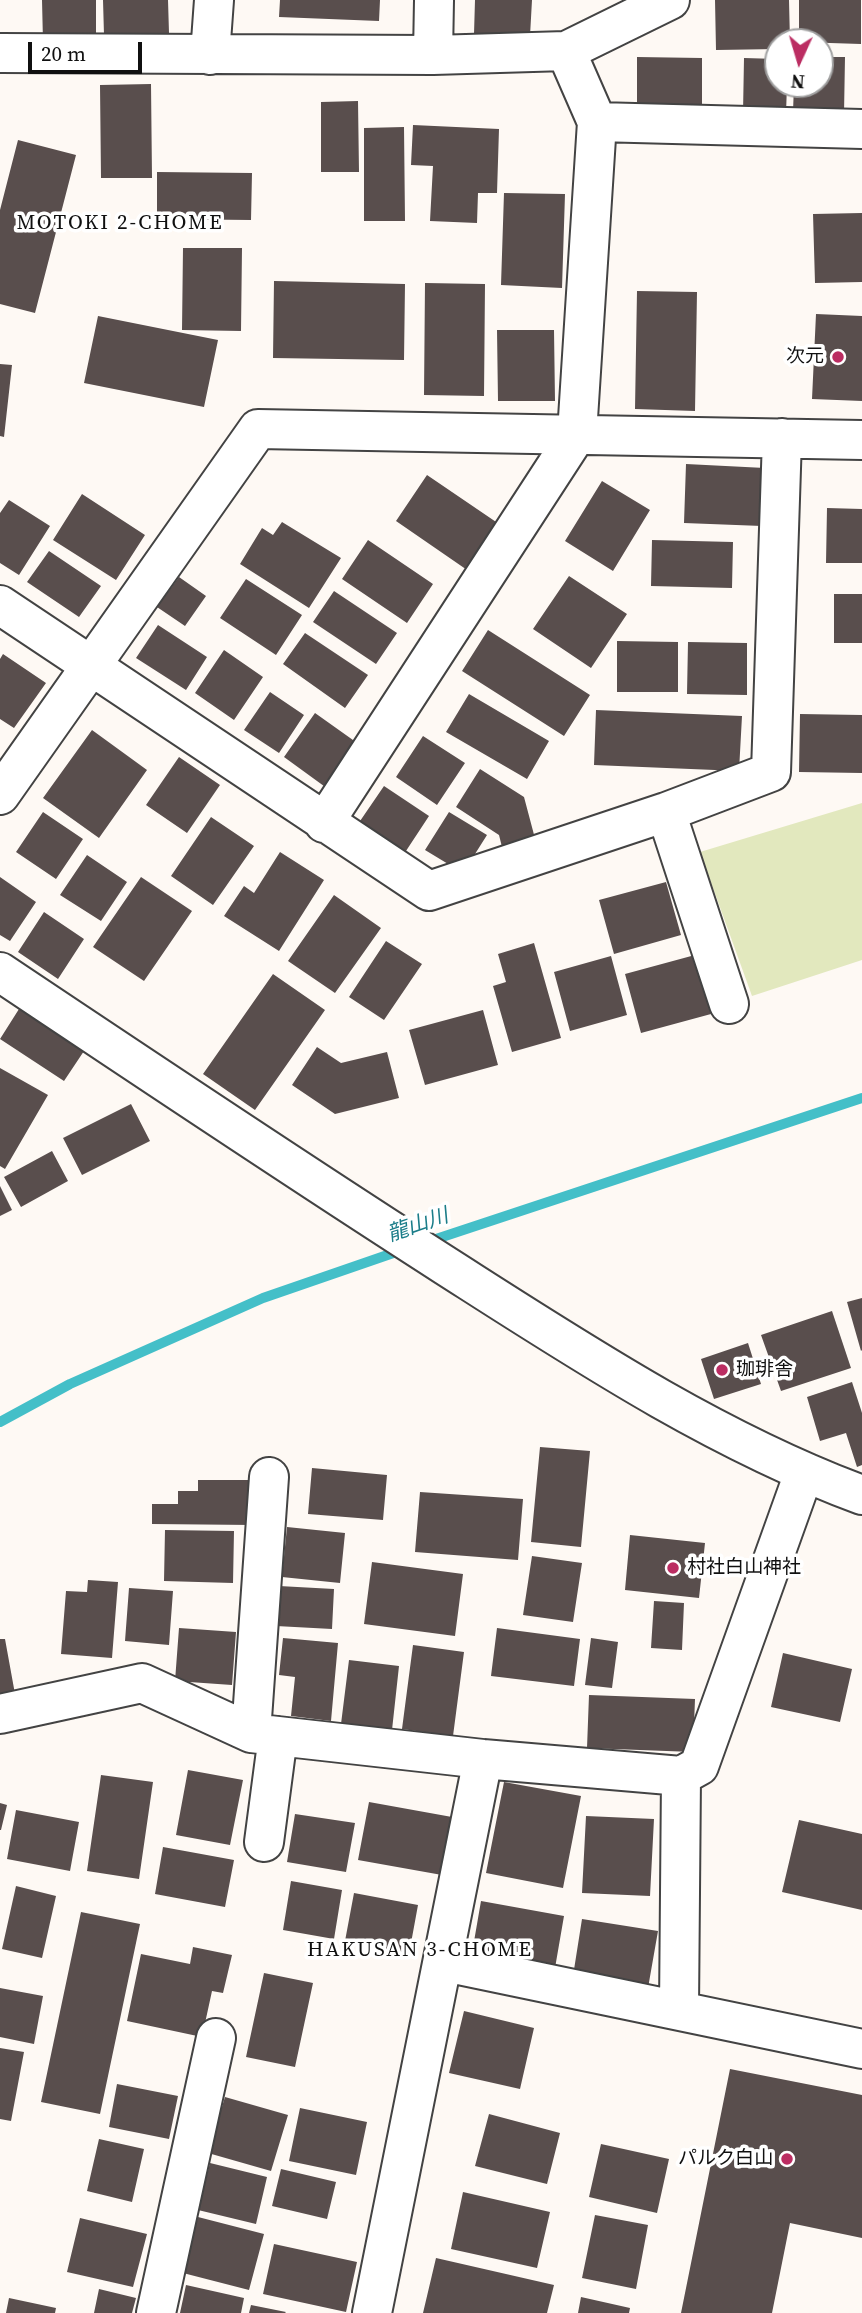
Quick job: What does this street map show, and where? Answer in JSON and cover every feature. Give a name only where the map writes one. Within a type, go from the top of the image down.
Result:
[{"type":"street","points":[[210,55],[214,0]]},
{"type":"street","points":[[433,55],[434,0]]},
{"type":"street","points":[[0,54],[433,55],[566,51],[655,4]]},
{"type":"street","points":[[324,823],[577,434],[597,122],[566,51]]},
{"type":"street","points":[[597,122],[862,129]]},
{"type":"street","points":[[0,795],[258,429],[862,440]]},
{"type":"street","points":[[0,606],[429,891],[666,812],[771,772],[782,438]]},
{"type":"street","points":[[666,812],[729,1004]]},
{"type":"street","points":[[0,972],[258,1145],[601,1366],[804,1473],[862,1495]]},
{"type":"street","points":[[0,1714],[142,1684],[264,1734],[483,1759],[681,1776],[699,1766],[804,1473]]},
{"type":"street","points":[[264,1842],[269,1477]]},
{"type":"street","points":[[372,2313],[483,1759]]},
{"type":"street","points":[[679,2010],[681,1776]]},
{"type":"street","points":[[444,1962],[862,2049]]},
{"type":"street","points":[[156,2313],[216,2038]]},
{"type":"green space","points":[[862,803],[862,960],[752,996],[700,852]]},
{"type":"building","points":[[42,0],[96,0],[96,40],[43,42]]},
{"type":"building","points":[[103,0],[168,0],[169,33],[104,35]]},
{"type":"building","points":[[280,0],[380,0],[379,21],[279,17]]},
{"type":"building","points":[[475,0],[532,0],[530,36],[474,34]]},
{"type":"building","points":[[715,0],[789,0],[790,28],[764,28],[764,49],[716,50]]},
{"type":"building","points":[[799,0],[861,0],[861,44],[834,43],[834,28],[799,28]]},
{"type":"building","points":[[637,57],[702,58],[702,111],[637,111]]},
{"type":"building","points":[[834,57],[845,57],[844,114],[793,112],[794,98],[834,98]]},
{"type":"building","points":[[744,58],[764,59],[764,98],[787,98],[786,114],[743,113]]},
{"type":"building","points":[[151,84],[152,178],[101,178],[100,85]]},
{"type":"building","points":[[358,101],[359,172],[321,172],[321,102]]},
{"type":"building","points":[[413,125],[499,129],[497,193],[478,193],[477,223],[430,221],[433,166],[411,165]]},
{"type":"building","points":[[404,127],[405,221],[364,221],[364,128]]},
{"type":"building","points":[[18,140],[76,155],[35,313],[0,304],[0,210]]},
{"type":"building","points":[[157,172],[252,173],[251,220],[157,219]]},
{"type":"building","points":[[504,193],[565,194],[562,288],[501,285]]},
{"type":"building","points":[[862,213],[862,282],[815,283],[813,214]]},
{"type":"building","points":[[183,248],[242,248],[241,331],[182,330]]},
{"type":"building","points":[[274,281],[405,284],[404,360],[273,358]]},
{"type":"building","points":[[425,283],[485,284],[484,396],[424,395]]},
{"type":"building","points":[[637,291],[697,292],[695,411],[635,409]]},
{"type":"building","name":"次元","points":[[816,314],[862,316],[862,401],[812,399]]},
{"type":"building","points":[[98,316],[218,340],[204,407],[84,383]]},
{"type":"building","points":[[497,330],[554,330],[555,401],[498,401]]},
{"type":"building","points":[[0,364],[12,365],[4,437],[0,436]]},
{"type":"building","points":[[686,464],[765,468],[762,526],[684,523]]},
{"type":"building","points":[[427,475],[502,526],[470,572],[396,521]]},
{"type":"building","points":[[602,481],[650,510],[613,571],[565,541]]},
{"type":"building","points":[[82,494],[145,535],[116,580],[53,540]]},
{"type":"building","points":[[9,500],[50,526],[19,575],[0,563],[0,513]]},
{"type":"building","points":[[827,508],[862,509],[862,563],[826,563]]},
{"type":"building","points":[[282,522],[341,558],[309,608],[240,564],[262,528],[273,535]]},
{"type":"building","points":[[368,540],[433,584],[407,623],[342,579]]},
{"type":"building","points":[[652,540],[733,542],[732,588],[651,586]]},
{"type":"building","points":[[49,551],[101,586],[79,617],[27,582]]},
{"type":"building","points":[[569,576],[627,614],[591,668],[533,629]]},
{"type":"building","points":[[179,577],[206,596],[185,626],[157,607]]},
{"type":"building","points":[[246,579],[302,615],[276,655],[220,618]]},
{"type":"building","points":[[334,591],[397,633],[376,664],[313,622]]},
{"type":"building","points":[[834,594],[862,594],[862,643],[834,643]]},
{"type":"building","points":[[158,625],[207,657],[186,690],[136,658]]},
{"type":"building","points":[[488,630],[590,695],[564,736],[462,671]]},
{"type":"building","points":[[305,633],[368,675],[345,708],[283,664]]},
{"type":"building","points":[[617,641],[678,642],[678,692],[617,692]]},
{"type":"building","points":[[688,642],[747,643],[747,695],[687,694]]},
{"type":"building","points":[[224,650],[263,677],[234,720],[195,693]]},
{"type":"building","points":[[3,654],[46,683],[14,728],[0,719],[0,659]]},
{"type":"building","points":[[270,692],[304,715],[279,753],[244,730]]},
{"type":"building","points":[[469,694],[549,741],[527,779],[446,732]]},
{"type":"building","points":[[596,710],[742,716],[739,771],[594,765]]},
{"type":"building","points":[[315,713],[360,745],[328,789],[284,757]]},
{"type":"building","points":[[800,714],[862,715],[862,773],[799,772]]},
{"type":"building","points":[[92,730],[147,770],[99,838],[43,798]]},
{"type":"building","points":[[423,736],[465,763],[437,805],[396,777]]},
{"type":"building","points":[[179,757],[220,785],[187,833],[146,805]]},
{"type":"building","points":[[480,769],[524,797],[537,846],[504,855],[499,835],[456,807]]},
{"type":"building","points":[[384,786],[429,816],[404,854],[358,824]]},
{"type":"building","points":[[43,812],[83,839],[56,879],[16,852]]},
{"type":"building","points":[[449,812],[487,835],[463,873],[425,850]]},
{"type":"building","points":[[211,817],[254,846],[213,905],[171,876]]},
{"type":"building","points":[[280,852],[324,880],[279,951],[224,916],[244,886],[254,893]]},
{"type":"building","points":[[87,855],[127,882],[101,921],[60,895]]},
{"type":"building","points":[[0,877],[36,902],[10,941],[0,935]]},
{"type":"building","points":[[141,877],[192,911],[144,981],[93,947]]},
{"type":"building","points":[[666,882],[681,935],[614,954],[599,900]]},
{"type":"building","points":[[334,895],[381,928],[335,993],[288,961]]},
{"type":"building","points":[[44,912],[84,939],[58,979],[18,952]]},
{"type":"building","points":[[386,941],[422,964],[384,1020],[349,997]]},
{"type":"building","points":[[534,943],[561,1038],[512,1052],[493,986],[506,982],[498,954]]},
{"type":"building","points":[[695,955],[711,1014],[641,1033],[625,974]]},
{"type":"building","points":[[611,956],[627,1015],[570,1031],[554,972]]},
{"type":"building","points":[[273,974],[325,1010],[255,1110],[203,1074]]},
{"type":"building","points":[[19,1009],[84,1051],[64,1081],[0,1039]]},
{"type":"building","points":[[483,1010],[498,1065],[425,1085],[409,1030]]},
{"type":"building","points":[[317,1047],[341,1063],[387,1052],[399,1098],[335,1114],[292,1085]]},
{"type":"building","points":[[0,1068],[48,1095],[5,1169],[0,1166]]},
{"type":"building","points":[[131,1104],[150,1141],[82,1175],[63,1138]]},
{"type":"building","points":[[52,1151],[68,1181],[21,1207],[4,1177]]},
{"type":"building","points":[[0,1186],[12,1210],[0,1216]]},
{"type":"building","points":[[862,1298],[862,1350],[861,1351],[847,1302]]},
{"type":"building","points":[[832,1311],[851,1368],[781,1391],[761,1335]]},
{"type":"building","points":[[748,1343],[761,1384],[714,1399],[701,1359]]},
{"type":"building","points":[[852,1382],[862,1413],[862,1465],[857,1467],[846,1433],[820,1441],[807,1397]]},
{"type":"building","points":[[540,1447],[590,1451],[581,1547],[531,1542]]},
{"type":"building","points":[[312,1468],[387,1475],[383,1520],[308,1514]]},
{"type":"building","points":[[198,1480],[253,1480],[253,1525],[152,1524],[152,1504],[178,1504],[178,1491],[198,1491]]},
{"type":"building","points":[[420,1492],[523,1499],[518,1560],[415,1552]]},
{"type":"building","points":[[287,1527],[345,1533],[340,1583],[282,1577]]},
{"type":"building","points":[[165,1530],[234,1531],[233,1583],[164,1581]]},
{"type":"building","points":[[630,1535],[705,1543],[699,1598],[625,1590]]},
{"type":"building","points":[[532,1556],[582,1563],[573,1622],[523,1615]]},
{"type":"building","points":[[372,1562],[463,1574],[455,1636],[364,1624]]},
{"type":"building","points":[[88,1580],[118,1582],[112,1658],[61,1654],[66,1591],[87,1592]]},
{"type":"building","points":[[279,1586],[334,1589],[332,1629],[276,1626]]},
{"type":"building","points":[[129,1588],[173,1591],[169,1645],[125,1641]]},
{"type":"building","points":[[654,1601],[684,1603],[682,1650],[651,1648]]},
{"type":"building","points":[[179,1628],[236,1632],[232,1685],[175,1681]]},
{"type":"building","points":[[497,1628],[580,1639],[574,1686],[491,1676]]},
{"type":"building","points":[[283,1638],[338,1643],[331,1721],[291,1716],[295,1677],[279,1675]]},
{"type":"building","points":[[591,1638],[618,1642],[612,1688],[585,1685]]},
{"type":"building","points":[[0,1639],[5,1639],[15,1694],[0,1697]]},
{"type":"building","points":[[413,1645],[464,1652],[453,1736],[402,1729]]},
{"type":"building","points":[[783,1653],[852,1669],[840,1722],[771,1707]]},
{"type":"building","points":[[349,1660],[399,1666],[392,1730],[341,1724]]},
{"type":"building","points":[[589,1695],[695,1699],[693,1752],[587,1748]]},
{"type":"building","points":[[188,1770],[243,1780],[230,1845],[176,1835]]},
{"type":"building","points":[[101,1775],[153,1782],[139,1879],[87,1871]]},
{"type":"building","points":[[504,1782],[581,1796],[563,1888],[486,1873]]},
{"type":"building","points":[[369,1802],[452,1817],[442,1875],[358,1860]]},
{"type":"building","points":[[0,1803],[7,1805],[1,1830],[0,1830]]},
{"type":"building","points":[[16,1810],[79,1822],[70,1871],[7,1859]]},
{"type":"building","points":[[295,1814],[355,1823],[346,1872],[287,1862]]},
{"type":"building","points":[[586,1816],[654,1819],[650,1896],[582,1893]]},
{"type":"building","points":[[799,1820],[862,1834],[862,1910],[782,1892]]},
{"type":"building","points":[[163,1847],[234,1860],[225,1907],[155,1894]]},
{"type":"building","points":[[291,1881],[342,1890],[334,1939],[283,1930]]},
{"type":"building","points":[[16,1886],[56,1896],[42,1958],[2,1949]]},
{"type":"building","points":[[354,1893],[418,1905],[409,1954],[345,1941]]},
{"type":"building","points":[[481,1901],[564,1916],[555,1968],[472,1953]]},
{"type":"building","points":[[81,1912],[140,1924],[100,2114],[41,2102]]},
{"type":"building","points":[[582,1919],[658,1931],[648,1988],[573,1976]]},
{"type":"building","points":[[193,1947],[232,1955],[223,1993],[212,1991],[202,2037],[127,2021],[141,1954],[190,1964]]},
{"type":"building","points":[[264,1973],[313,1983],[295,2067],[246,2057]]},
{"type":"building","points":[[0,1988],[43,1996],[34,2044],[0,2037]]},
{"type":"building","points":[[464,2011],[534,2028],[520,2089],[449,2073]]},
{"type":"building","points":[[0,2048],[24,2052],[11,2121],[0,2119]]},
{"type":"building","name":"パルク白山","points":[[730,2069],[862,2095],[862,2238],[790,2223],[772,2313],[681,2313]]},
{"type":"building","points":[[117,2084],[178,2096],[169,2139],[109,2127]]},
{"type":"building","points":[[225,2097],[288,2115],[271,2171],[208,2153]]},
{"type":"building","points":[[300,2108],[367,2122],[356,2175],[289,2161]]},
{"type":"building","points":[[489,2114],[560,2133],[547,2184],[475,2166]]},
{"type":"building","points":[[99,2139],[144,2149],[132,2202],[87,2191]]},
{"type":"building","points":[[601,2144],[669,2159],[657,2213],[589,2197]]},
{"type":"building","points":[[210,2163],[267,2177],[256,2224],[198,2210]]},
{"type":"building","points":[[281,2169],[336,2182],[327,2219],[272,2206]]},
{"type":"building","points":[[463,2192],[550,2212],[537,2268],[451,2249]]},
{"type":"building","points":[[595,2215],[648,2225],[636,2289],[582,2278]]},
{"type":"building","points":[[198,2217],[264,2234],[249,2290],[183,2273]]},
{"type":"building","points":[[80,2218],[147,2234],[133,2287],[67,2272]]},
{"type":"building","points":[[274,2244],[357,2262],[346,2312],[263,2294]]},
{"type":"building","points":[[436,2258],[554,2285],[547,2313],[423,2313]]},
{"type":"building","points":[[186,2285],[244,2298],[241,2313],[180,2313]]},
{"type":"building","points":[[99,2289],[136,2298],[132,2313],[94,2313]]},
{"type":"building","points":[[581,2297],[630,2308],[629,2313],[578,2313]]},
{"type":"building","points":[[9,2298],[56,2308],[55,2313],[6,2313]]},
{"type":"building","points":[[251,2305],[286,2312],[249,2313]]},
{"type":"waterway","name":"龍山川","points":[[427,1242],[862,1098]]},
{"type":"waterway","name":"龍山川","points":[[0,1422],[70,1384],[263,1298],[402,1250]]},
{"type":"place","name":"次元","points":[[838,357]]},
{"type":"place","name":"珈琲舎","points":[[722,1370]]},
{"type":"place","name":"村社白山神社","points":[[673,1568]]},
{"type":"place","name":"パルク白山","points":[[787,2159]]},
{"type":"district","name":"MOTOKI 2-CHOME","points":[[120,224]]},
{"type":"district","name":"HAKUSAN 3-CHOME","points":[[420,1951]]}]
